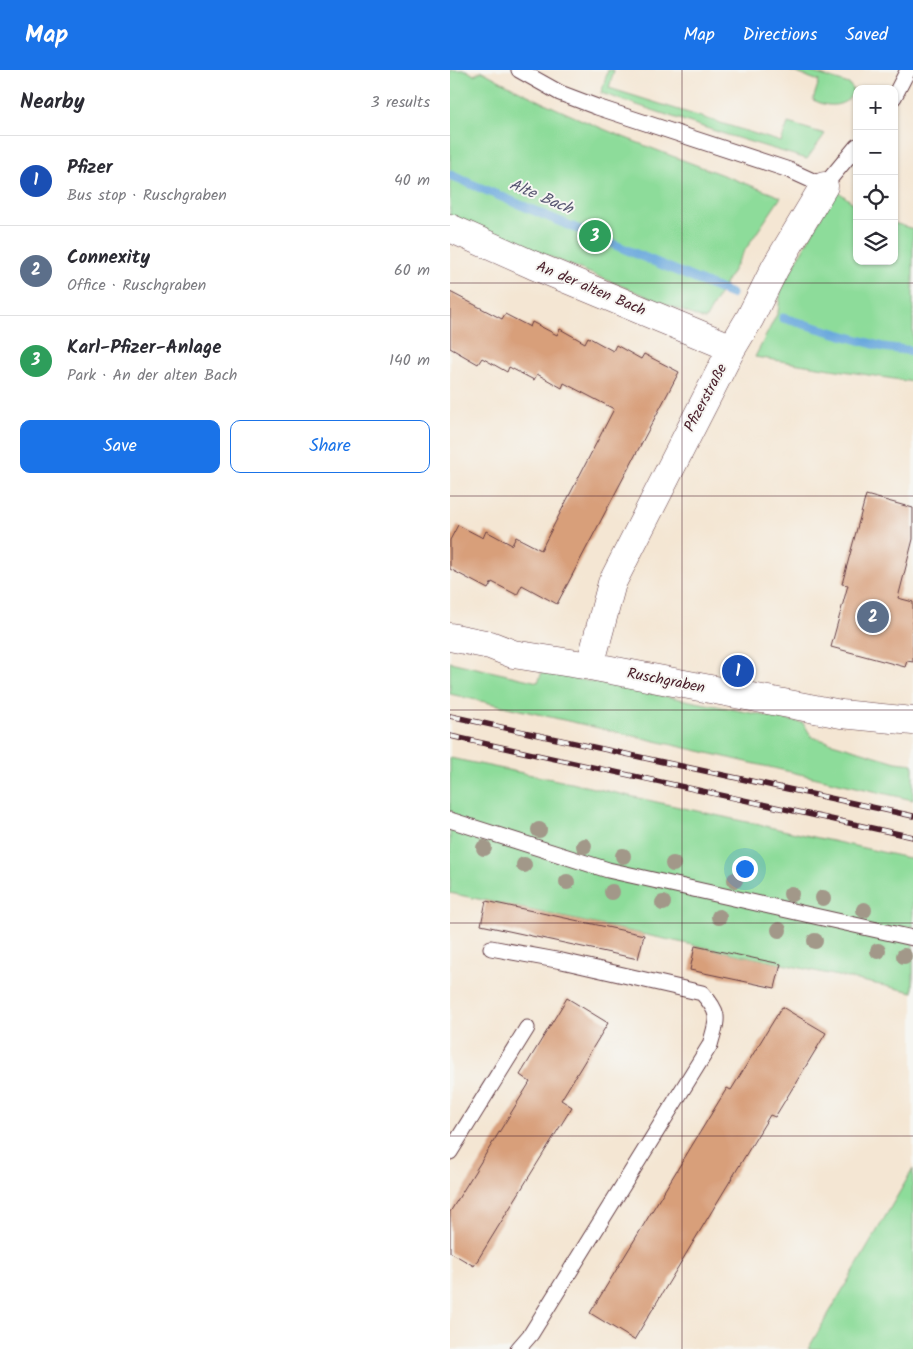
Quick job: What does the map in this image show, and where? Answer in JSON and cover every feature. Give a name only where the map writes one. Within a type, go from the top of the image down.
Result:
[{"type":"street","name":"Pfizerstraße","points":[[590,666],[612,583],[732,348],[750,318],[775,268],[824,186]]},
{"type":"street","name":"An der alten Bach","points":[[450,228],[533,265],[732,348]]},
{"type":"street","name":"Ruschgraben","points":[[450,637],[490,645],[513,654],[590,666],[841,714],[913,721]]},
{"type":"lane","points":[[520,70],[560,92],[789,170],[824,186]]},
{"type":"lane","points":[[898,89],[908,70]]},
{"type":"lane","name":"Pfizerstraße","points":[[824,186],[853,151]]},
{"type":"lane","points":[[450,820],[608,870],[913,938]]},
{"type":"lane","points":[[491,948],[562,961],[702,993],[715,1007],[717,1022],[710,1045],[531,1334],[518,1349]]},
{"type":"lane","points":[[450,1152],[527,1028]]},
{"type":"green space","points":[[450,70],[466,70],[474,75],[482,71],[554,108],[591,124],[781,197],[741,256],[705,320],[450,216]]},
{"type":"green space","points":[[608,70],[614,70],[609,88],[781,142],[788,123],[825,134],[807,159],[601,93]]},
{"type":"green space","points":[[788,70],[805,70],[849,84],[853,89],[852,93],[848,100],[841,104],[827,105],[821,103],[813,100],[819,81]]},
{"type":"green space","points":[[836,190],[853,203],[853,265],[898,265],[898,224],[913,229],[913,382],[755,357],[778,312],[781,289]]},
{"type":"green space","points":[[450,662],[538,682],[542,672],[803,723],[812,737],[896,762],[913,764],[913,800],[450,694]]},
{"type":"green space","points":[[450,758],[913,859],[913,992],[450,893]]},
{"type":"green space","points":[[913,1169],[913,1349],[808,1349]]},
{"type":"building","points":[[450,292],[502,319],[505,314],[530,327],[532,322],[557,335],[560,329],[585,343],[588,337],[613,351],[616,345],[641,359],[644,354],[679,372],[557,604],[522,585],[517,595],[492,582],[488,589],[450,569],[450,540],[458,525],[483,538],[486,531],[512,545],[516,537],[541,550],[614,409],[564,383],[562,388],[537,374],[534,380],[509,367],[507,372],[482,358],[478,364],[450,348]]},
{"type":"building","points":[[866,495],[913,508],[913,539],[898,598],[913,602],[913,662],[907,661],[905,667],[831,647],[848,585],[842,584]]},
{"type":"building","points":[[486,901],[644,935],[638,959],[481,925]]},
{"type":"building","points":[[695,946],[781,964],[775,988],[690,970]]},
{"type":"building","points":[[567,998],[608,1023],[561,1100],[572,1107],[474,1266],[450,1252],[450,1212],[530,1082],[520,1075]]},
{"type":"building","points":[[782,1007],[826,1033],[775,1117],[770,1115],[634,1340],[590,1313],[727,1088],[731,1090]]},
{"type":"waterway","name":"Alte Bach","points":[[450,175],[731,294]]},
{"type":"waterway","name":"Alte Bach","points":[[783,318],[883,347],[913,351]]},
{"type":"railway","points":[[450,716],[913,816]]},
{"type":"railway","points":[[450,736],[913,837]]},
{"type":"place","name":"Karl-Pfizer-Anlage","points":[[595,236]]},
{"type":"place","name":"Connexity","points":[[873,617]]},
{"type":"place","name":"Pfizer","points":[[738,671]]}]
